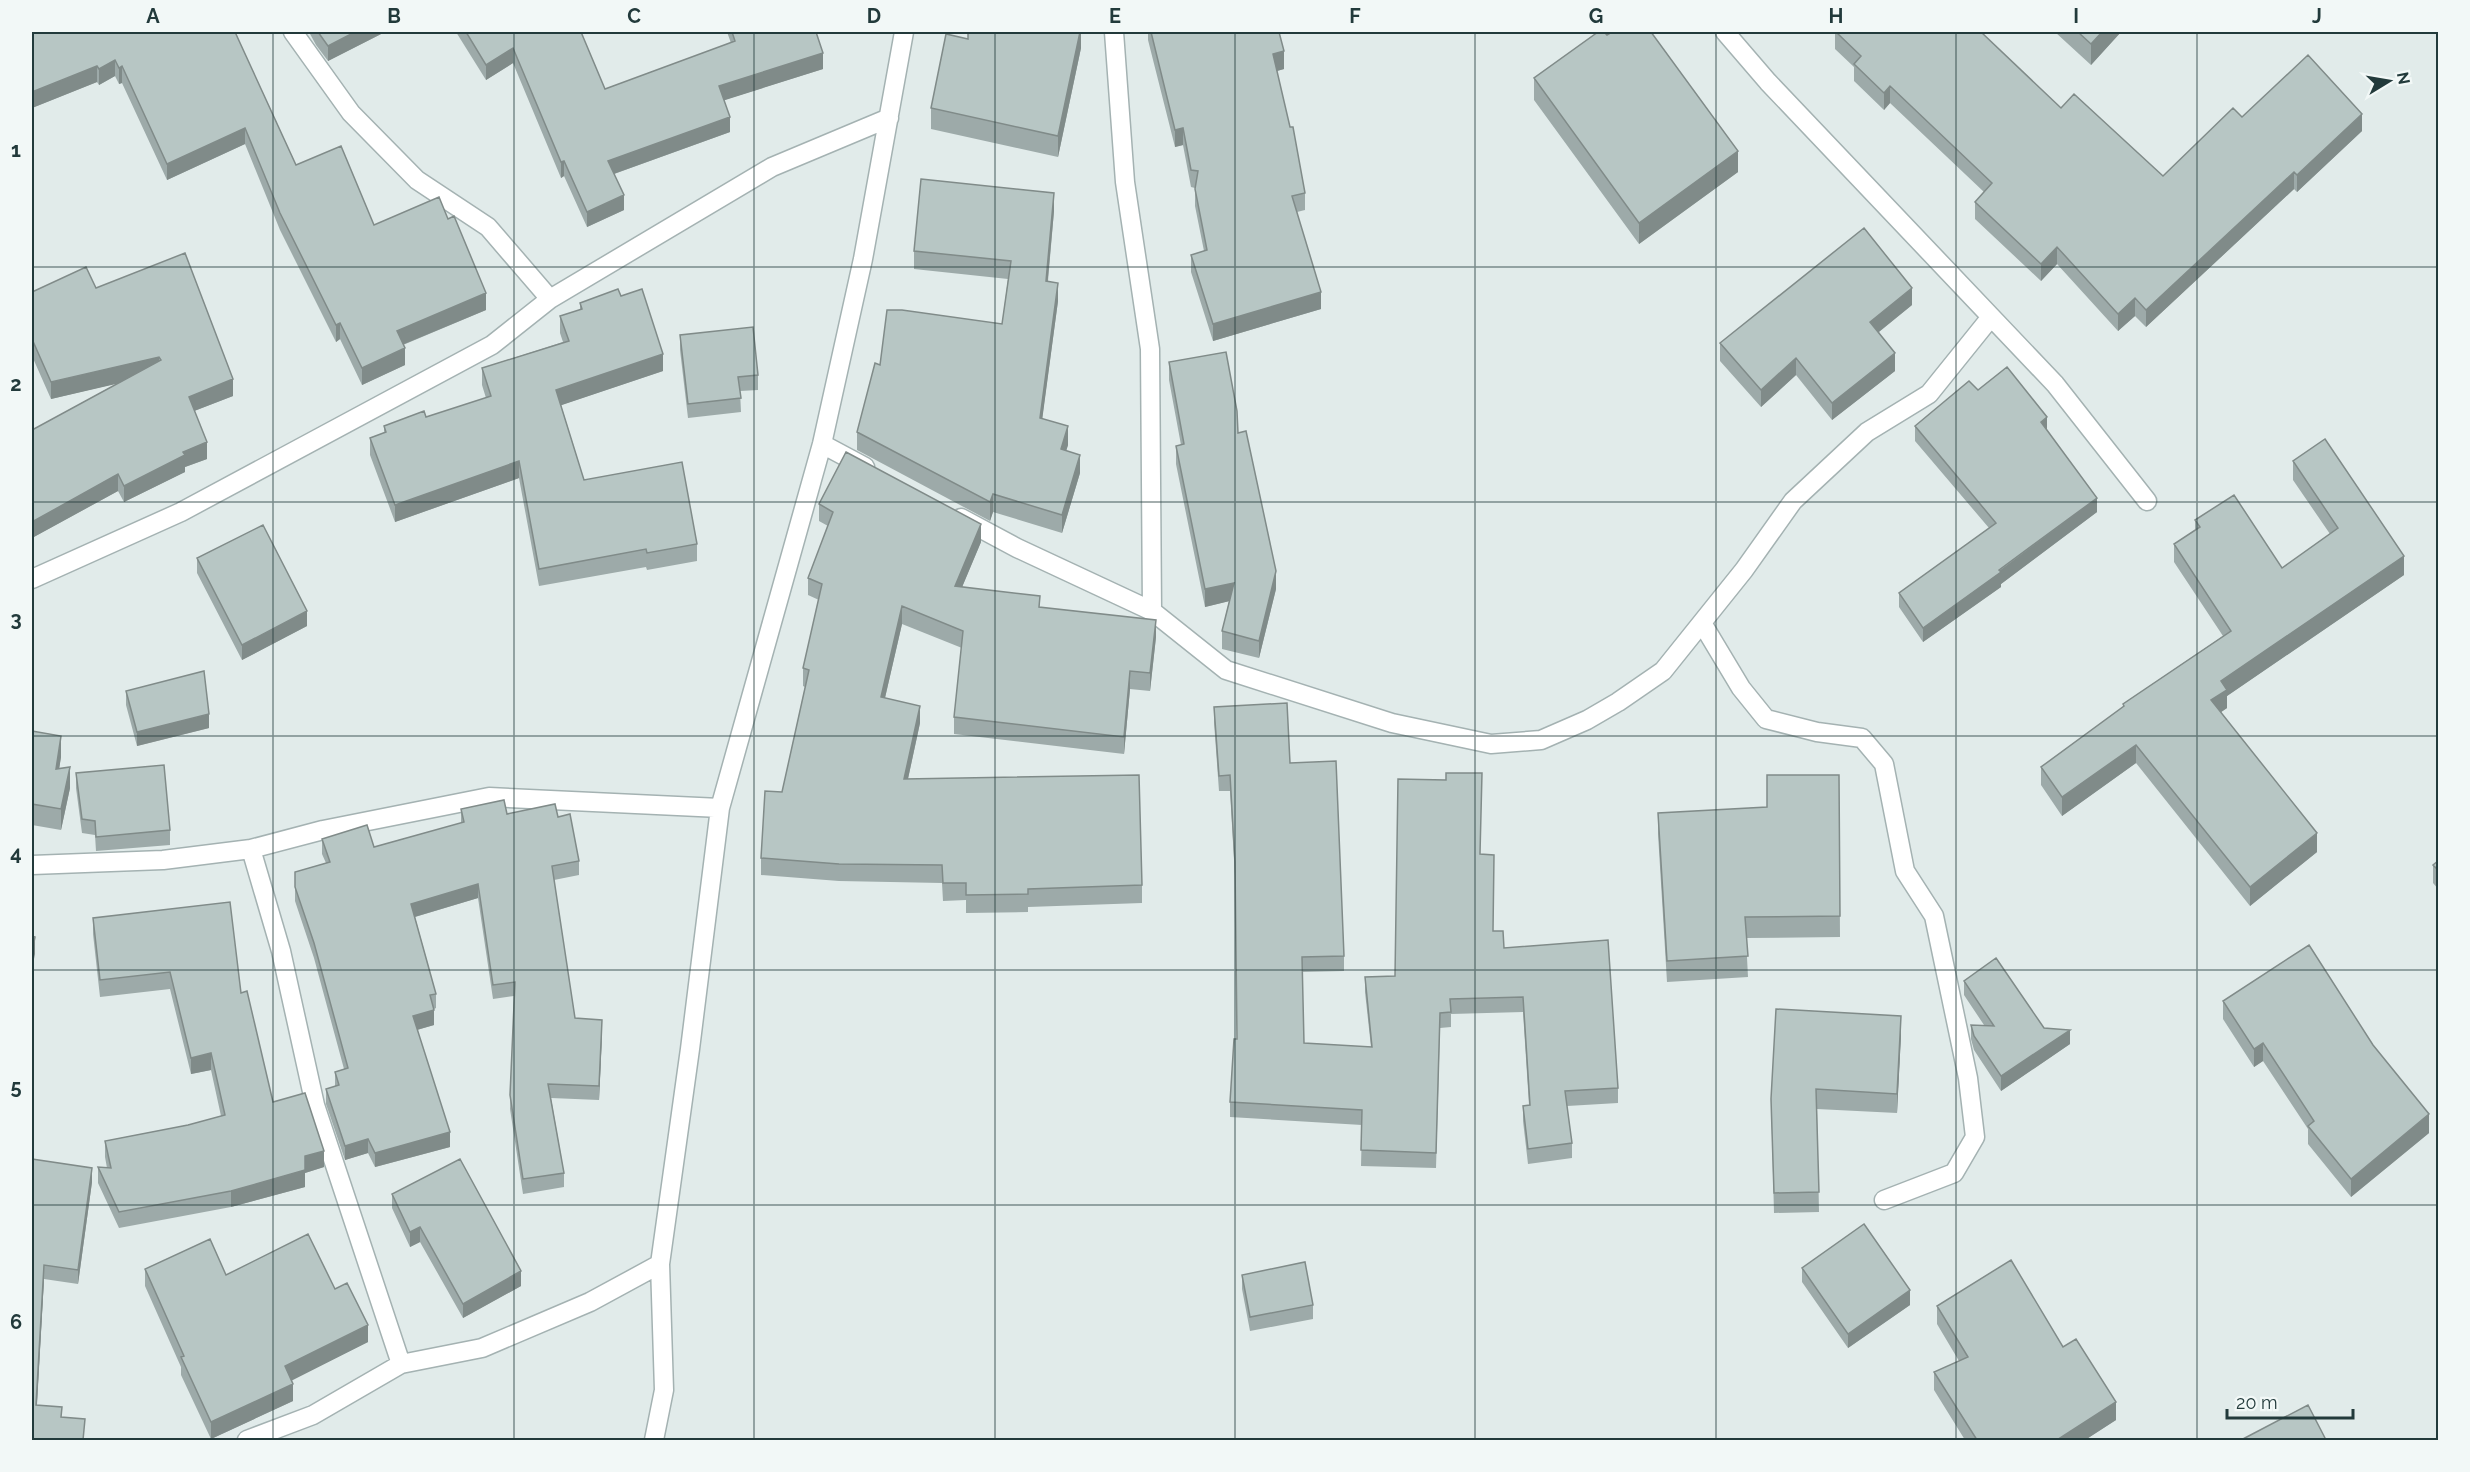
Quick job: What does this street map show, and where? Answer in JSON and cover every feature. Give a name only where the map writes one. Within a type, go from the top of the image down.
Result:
[{"type":"street","points":[[293,32],[351,113],[417,180],[488,227],[550,298]]},
{"type":"street","points":[[654,1440],[664,1390],[660,1264],[720,808],[822,444],[862,259],[904,32]]},
{"type":"street","points":[[1114,32],[1125,182],[1150,350],[1152,611]]},
{"type":"street","points":[[1725,32],[1768,82],[2055,384],[2147,501]]},
{"type":"street","points":[[32,579],[181,512],[461,362],[492,345],[550,298],[772,167],[889,117]]},
{"type":"street","points":[[945,509],[1017,548],[1152,611],[1226,670],[1392,723],[1491,744],[1541,740],[1587,720],[1663,671],[1702,623],[1793,501],[1867,432],[1929,394],[1991,317]]},
{"type":"street","points":[[822,444],[884,476]]},
{"type":"street","points":[[1702,623],[1741,688],[1766,719],[1818,732],[1862,738],[1884,764],[1905,871],[1934,916],[1968,1078],[1976,1137],[1954,1173],[1884,1200]]},
{"type":"street","points":[[32,864],[163,860],[251,849],[323,830],[489,797],[720,808]]},
{"type":"street","points":[[251,849],[281,951],[315,1105],[401,1364]]},
{"type":"street","points":[[247,1440],[313,1415],[401,1364],[482,1348],[590,1302],[660,1264]]},
{"type":"building","points":[[32,32],[235,32],[296,165],[341,146],[374,225],[439,197],[448,219],[454,216],[486,293],[397,331],[405,348],[362,368],[340,323],[336,325],[280,213],[245,128],[167,164],[122,66],[119,68],[115,60],[99,69],[97,66],[32,92]]},
{"type":"building","points":[[318,32],[355,32],[328,46]]},
{"type":"building","points":[[466,32],[581,32],[605,89],[735,41],[732,32],[816,32],[823,53],[719,86],[730,117],[608,161],[624,195],[587,212],[564,161],[561,162],[513,48],[486,65]]},
{"type":"building","points":[[968,32],[1080,32],[1058,136],[931,108],[946,34],[968,39]]},
{"type":"building","points":[[1151,32],[1279,32],[1284,51],[1273,54],[1290,127],[1293,127],[1305,193],[1292,196],[1321,292],[1213,324],[1191,255],[1207,250],[1195,189],[1198,171],[1191,170],[1183,128],[1175,130]]},
{"type":"building","points":[[1598,32],[1604,32],[1607,35],[1612,32],[1651,32],[1738,151],[1639,223],[1534,78]]},
{"type":"building","points":[[1836,32],[1981,32],[2061,108],[2074,94],[2163,176],[2233,108],[2242,117],[2308,55],[2362,114],[2297,175],[2294,172],[2146,310],[2135,298],[2118,314],[2057,247],[2041,264],[1975,202],[1992,183],[1890,86],[1884,93],[1854,64],[1861,56]]},
{"type":"building","points":[[2078,32],[2102,32],[2091,44]]},
{"type":"building","points":[[921,179],[1054,193],[1046,281],[1058,283],[1040,418],[1068,426],[1061,449],[1080,455],[1062,515],[993,494],[990,502],[857,432],[875,363],[880,365],[887,310],[902,310],[1002,324],[1011,261],[914,251]]},
{"type":"building","points":[[1864,228],[1912,288],[1870,322],[1895,353],[1832,403],[1796,358],[1761,390],[1720,343]]},
{"type":"building","points":[[185,253],[233,379],[189,397],[207,442],[183,452],[185,455],[124,486],[118,474],[32,522],[32,430],[161,360],[159,357],[51,382],[32,339],[32,292],[86,267],[96,288]]},
{"type":"building","points":[[618,289],[621,296],[642,289],[663,354],[556,390],[584,480],[682,462],[697,544],[647,553],[646,549],[539,569],[519,461],[395,505],[370,438],[386,432],[384,426],[424,411],[426,417],[491,396],[482,368],[569,341],[560,316],[582,309],[580,303]]},
{"type":"building","points":[[753,327],[758,375],[738,377],[741,398],[688,404],[680,335]]},
{"type":"building","points":[[1226,352],[1237,411],[1238,433],[1246,431],[1276,571],[1259,641],[1222,631],[1234,583],[1205,589],[1176,446],[1184,444],[1169,362]]},
{"type":"building","points":[[2007,367],[2047,417],[2041,422],[2097,498],[1999,570],[2001,572],[1923,628],[1899,593],[1996,523],[1915,426],[1969,381],[1978,390]]},
{"type":"building","points":[[2325,439],[2404,556],[2221,681],[2227,690],[2211,700],[2317,833],[2250,887],[2136,745],[2062,797],[2041,767],[2124,706],[2123,704],[2231,631],[2174,544],[2200,527],[2195,520],[2234,495],[2282,568],[2338,528],[2293,461]]},
{"type":"building","points":[[846,452],[981,524],[955,586],[1040,596],[1039,607],[1156,620],[1150,673],[1130,671],[1124,737],[954,717],[963,631],[902,606],[881,697],[920,706],[904,779],[1139,775],[1142,885],[1028,889],[1028,894],[966,895],[966,883],[943,883],[942,865],[839,864],[761,858],[765,791],[782,792],[809,670],[803,668],[822,584],[808,578],[833,512],[819,504]]},
{"type":"building","points":[[263,525],[307,611],[242,645],[197,558]]},
{"type":"building","points":[[204,671],[209,714],[137,732],[126,691]]},
{"type":"building","points":[[1287,703],[1290,763],[1336,761],[1344,956],[1302,957],[1304,1043],[1372,1047],[1365,977],[1395,976],[1398,779],[1446,780],[1446,773],[1482,773],[1480,854],[1494,855],[1493,931],[1503,931],[1504,948],[1608,940],[1618,1088],[1565,1091],[1572,1143],[1528,1149],[1523,1106],[1530,1105],[1523,997],[1450,999],[1451,1012],[1440,1013],[1436,1153],[1361,1150],[1362,1110],[1230,1102],[1234,1039],[1237,1039],[1235,862],[1230,775],[1219,776],[1214,707]]},
{"type":"building","points":[[32,731],[61,736],[56,769],[70,767],[61,809],[32,804]]},
{"type":"building","points":[[164,765],[170,830],[96,837],[95,821],[82,819],[76,773]]},
{"type":"building","points":[[1767,775],[1839,775],[1840,916],[1745,917],[1748,956],[1667,961],[1658,813],[1767,807]]},
{"type":"building","points":[[504,800],[507,814],[555,804],[558,817],[570,814],[579,861],[552,866],[575,1018],[602,1020],[599,1086],[548,1084],[564,1173],[523,1179],[510,1095],[515,982],[493,985],[478,884],[411,904],[436,994],[430,995],[434,1010],[413,1016],[450,1132],[375,1153],[368,1139],[345,1146],[326,1089],[339,1085],[335,1072],[348,1068],[314,943],[295,887],[295,872],[330,862],[322,839],[367,825],[374,847],[464,822],[461,809]]},
{"type":"building","points":[[2439,860],[2439,871],[2433,865]]},
{"type":"building","points":[[230,902],[241,993],[247,991],[273,1102],[305,1093],[324,1151],[305,1156],[305,1170],[231,1191],[119,1212],[98,1167],[111,1168],[105,1141],[188,1125],[225,1115],[211,1053],[191,1058],[170,972],[100,980],[93,918]]},
{"type":"building","points":[[32,936],[35,937],[32,952]]},
{"type":"building","points":[[2309,945],[2373,1045],[2429,1114],[2351,1179],[2308,1126],[2314,1121],[2263,1043],[2254,1049],[2223,1001]]},
{"type":"building","points":[[1996,958],[2044,1028],[2070,1030],[2001,1076],[1974,1036],[1971,1025],[1994,1026],[1964,981]]},
{"type":"building","points":[[1776,1009],[1901,1016],[1897,1094],[1816,1089],[1819,1192],[1774,1193],[1771,1099]]},
{"type":"building","points":[[32,1159],[92,1168],[78,1270],[44,1265],[36,1405],[62,1407],[61,1417],[85,1419],[83,1440],[32,1440]]},
{"type":"building","points":[[460,1159],[521,1271],[463,1304],[420,1227],[410,1232],[392,1194]]},
{"type":"building","points":[[1864,1224],[1910,1290],[1848,1334],[1802,1268]]},
{"type":"building","points":[[308,1234],[335,1289],[347,1283],[368,1325],[285,1366],[293,1384],[211,1422],[181,1357],[184,1356],[145,1269],[210,1239],[226,1275]]},
{"type":"building","points":[[2011,1260],[2063,1347],[2076,1339],[2116,1402],[2057,1440],[1977,1440],[1934,1372],[1968,1357],[1937,1306]]},
{"type":"building","points":[[1305,1262],[1313,1305],[1250,1317],[1242,1275]]},
{"type":"building","points":[[2308,1405],[2326,1440],[2241,1440]]}]
